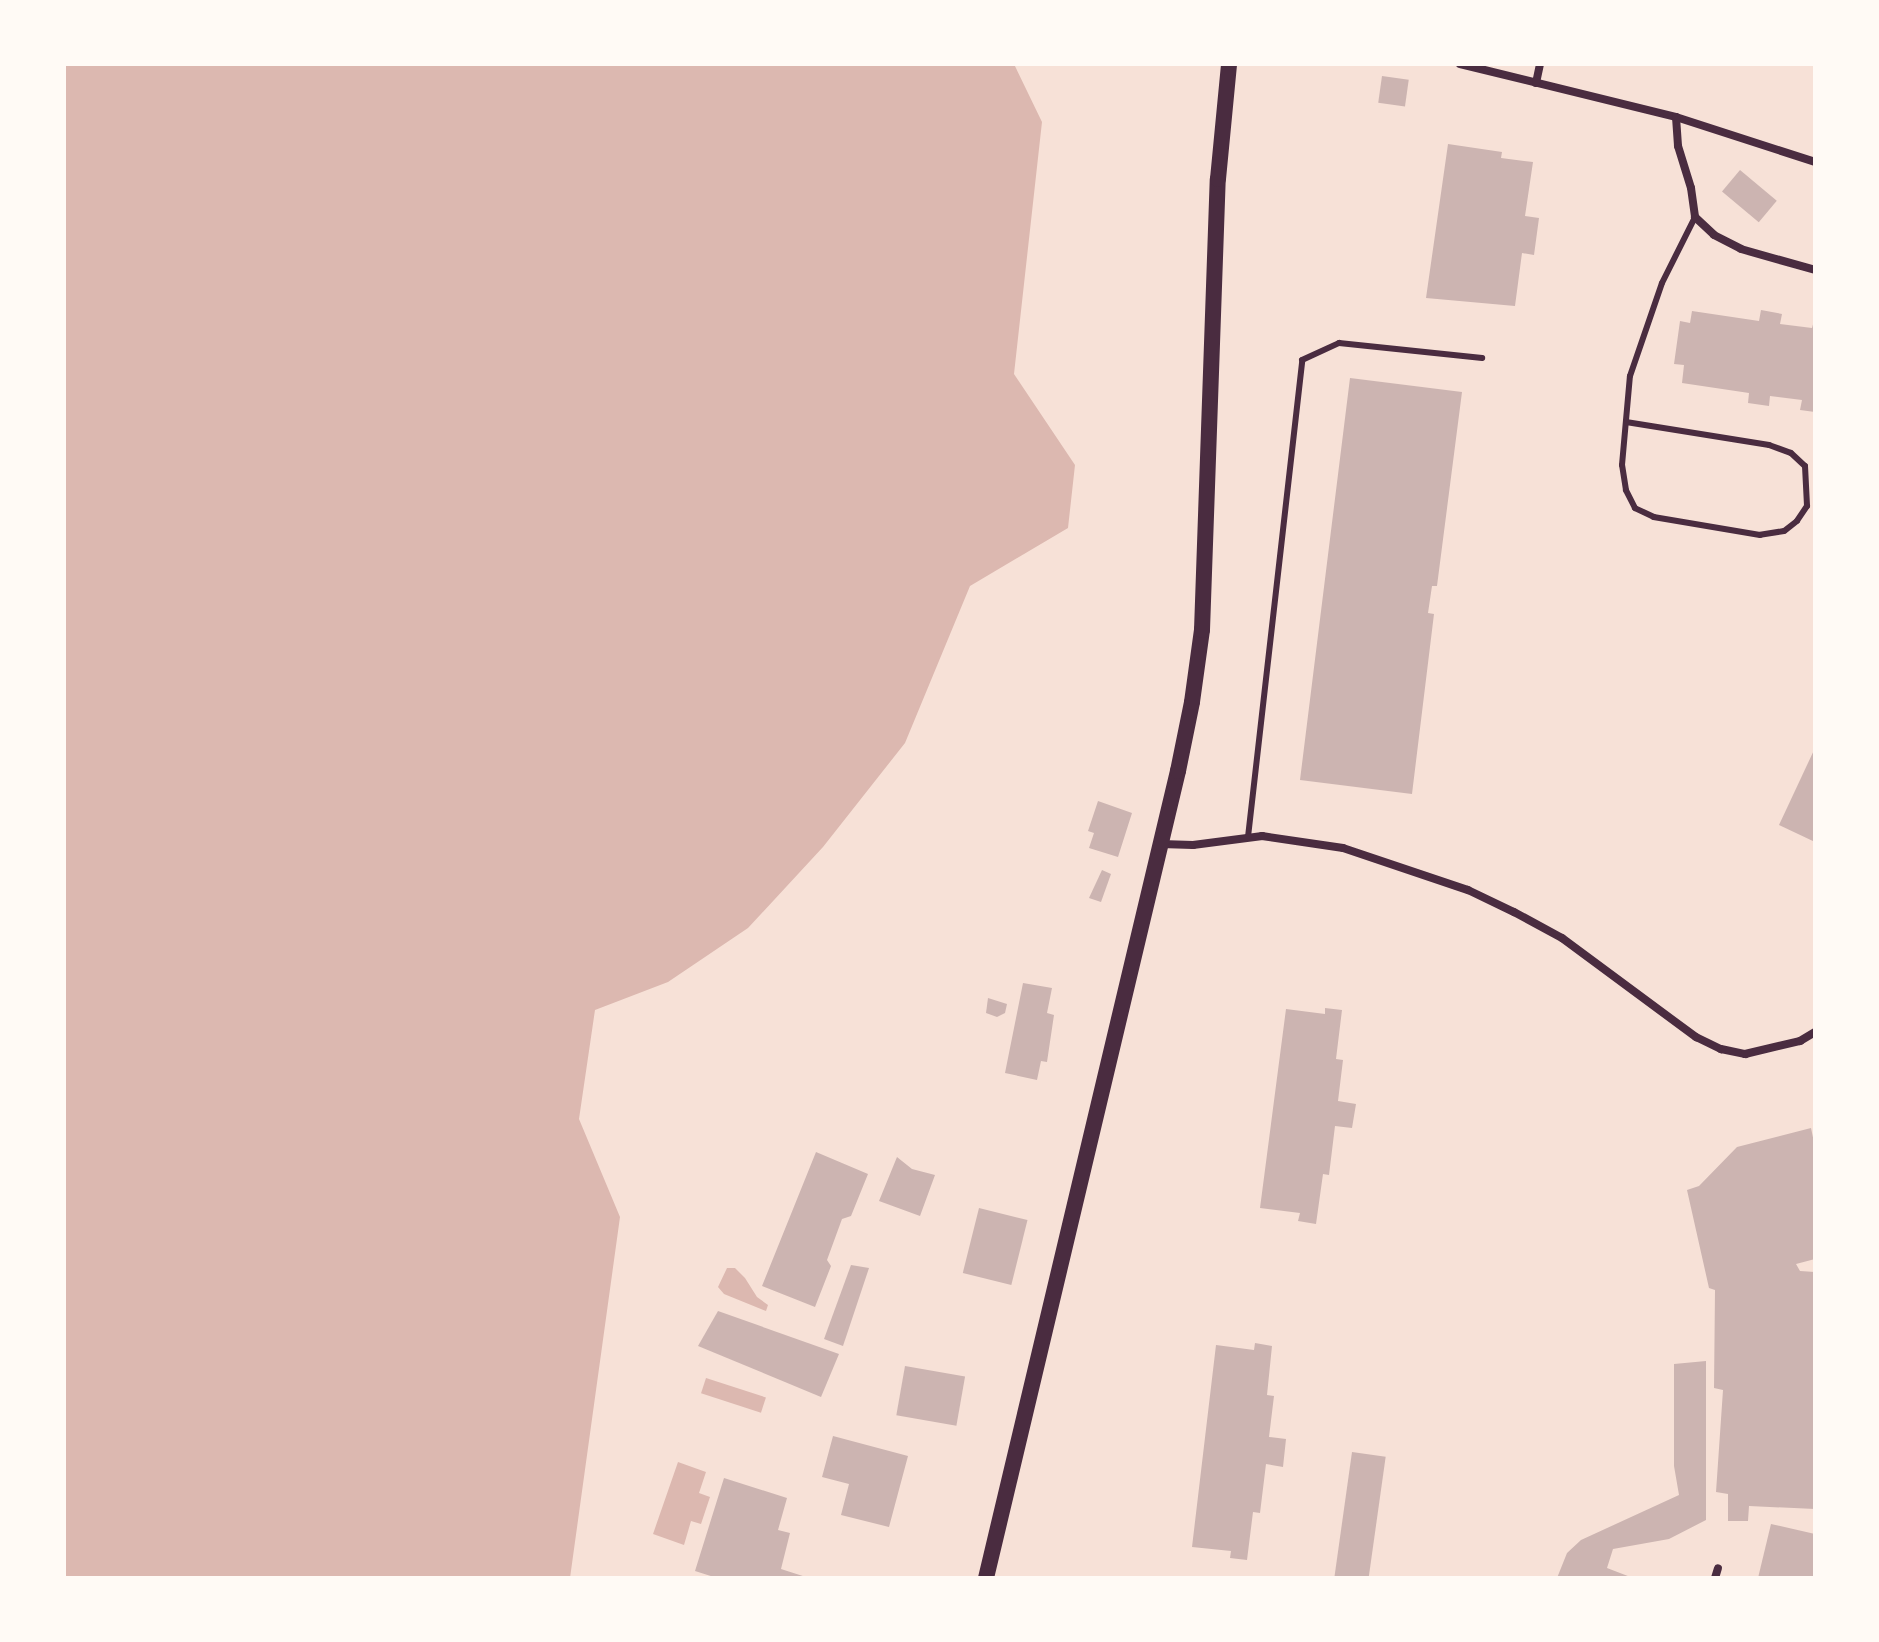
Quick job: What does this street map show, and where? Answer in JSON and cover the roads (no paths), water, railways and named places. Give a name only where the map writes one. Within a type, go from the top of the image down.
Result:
[{"type":"main road","points":[[986,1578],[1178,771],[1202,630],[1218,179],[1229,64]]},
{"type":"street","points":[[1460,64],[1676,117],[1815,162]]},
{"type":"street","points":[[1536,83],[1540,64]]},
{"type":"street","points":[[1676,117],[1678,146],[1691,188],[1695,217],[1714,235],[1741,249],[1815,270]]},
{"type":"street","points":[[1161,844],[1193,845],[1248,837],[1310,841],[1343,848],[1468,890],[1562,938],[1696,1037],[1721,1049],[1745,1054],[1800,1041],[1815,1032]]},
{"type":"street","points":[[1715,1578],[1718,1568]]},
{"type":"lane","points":[[1626,422],[1769,445],[1791,453],[1805,466],[1807,506],[1797,521],[1784,531],[1760,535],[1654,517],[1635,508],[1626,490],[1622,465],[1630,376],[1662,283],[1695,217]]},
{"type":"lane","points":[[1248,837],[1302,360],[1339,343],[1482,358]]}]
